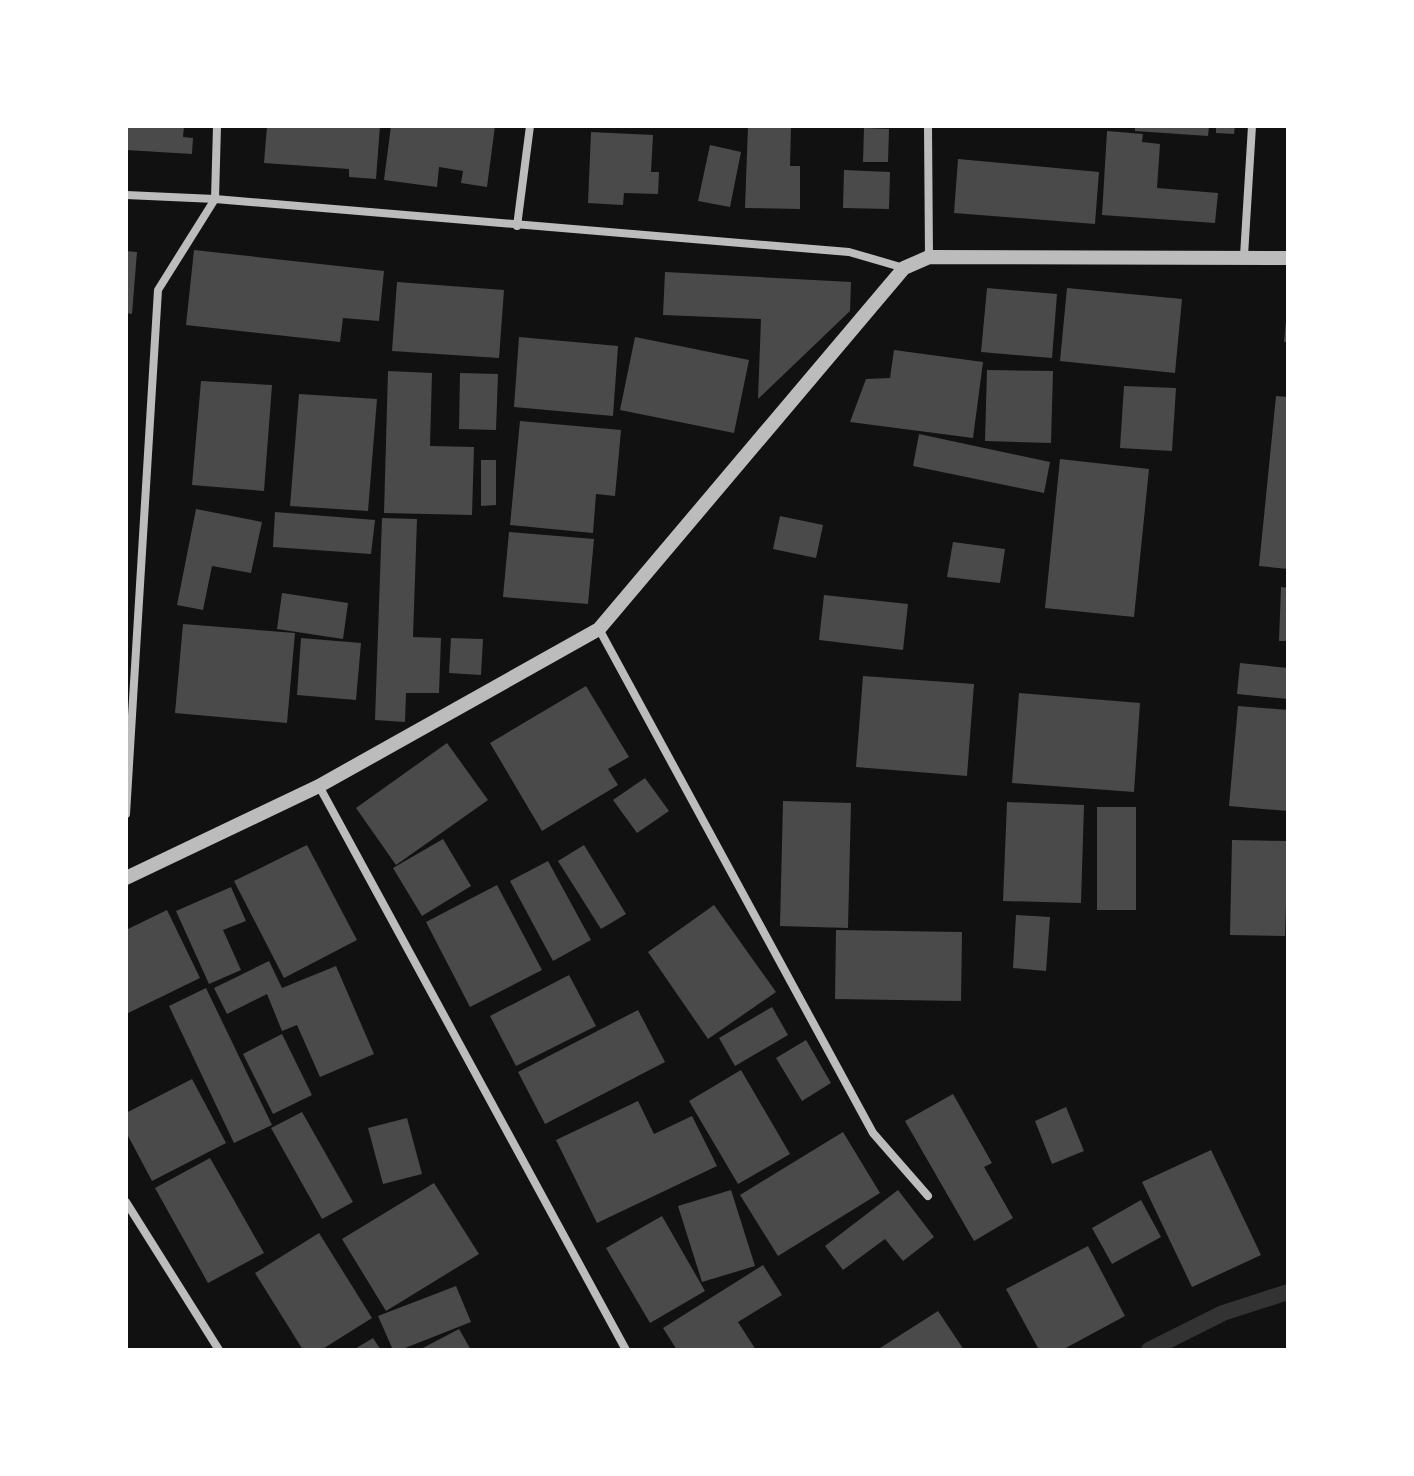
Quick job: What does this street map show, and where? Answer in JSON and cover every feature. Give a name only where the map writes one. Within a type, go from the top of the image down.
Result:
[{"type":"street","points":[[126,814],[158,290],[215,199],[217,126]]},
{"type":"street","points":[[517,226],[530,126]]},
{"type":"street","points":[[928,126],[929,257]]},
{"type":"street","points":[[1244,256],[1252,126]]},
{"type":"street","points":[[126,195],[215,199],[849,252],[904,268]]},
{"type":"street","points":[[126,878],[319,786],[599,629],[904,268],[929,257],[1288,258]]},
{"type":"street","points":[[599,629],[873,1133],[928,1196]]},
{"type":"street","points":[[319,786],[626,1350]]},
{"type":"street","points":[[126,1202],[219,1350]]},
{"type":"building","points":[[126,126],[184,126],[183,137],[193,138],[192,154],[126,150]]},
{"type":"building","points":[[267,126],[380,126],[376,179],[349,177],[349,169],[264,163]]},
{"type":"building","points":[[391,126],[495,126],[487,187],[461,183],[463,171],[439,167],[437,187],[384,180]]},
{"type":"building","points":[[748,126],[791,126],[790,166],[800,166],[800,209],[745,208]]},
{"type":"building","points":[[1135,126],[1209,126],[1208,136],[1135,131]]},
{"type":"building","points":[[1216,126],[1235,126],[1234,134],[1216,133]]},
{"type":"building","points":[[864,128],[889,129],[888,162],[863,162]]},
{"type":"building","points":[[1107,131],[1143,134],[1142,142],[1160,144],[1157,188],[1218,193],[1215,223],[1102,215]]},
{"type":"building","points":[[591,132],[653,135],[651,172],[659,172],[658,194],[624,193],[623,205],[588,203]]},
{"type":"building","points":[[710,145],[741,152],[730,207],[698,201]]},
{"type":"building","points":[[958,159],[1099,172],[1095,224],[954,213]]},
{"type":"building","points":[[844,170],[890,172],[889,209],[843,208]]},
{"type":"building","points":[[194,250],[384,271],[379,321],[343,318],[340,342],[186,325]]},
{"type":"building","points":[[126,251],[137,252],[132,314],[126,313]]},
{"type":"building","points":[[665,272],[851,282],[850,311],[758,399],[761,319],[663,315]]},
{"type":"building","points":[[397,282],[504,290],[499,358],[392,351]]},
{"type":"building","points":[[987,288],[1057,294],[1052,358],[981,352]]},
{"type":"building","points":[[1067,288],[1182,299],[1175,373],[1060,361]]},
{"type":"building","points":[[1286,321],[1288,342],[1284,342]]},
{"type":"building","points":[[519,337],[618,346],[613,416],[514,407]]},
{"type":"building","points":[[635,337],[749,360],[734,433],[620,410]]},
{"type":"building","points":[[894,350],[983,362],[973,438],[850,422],[866,379],[890,378]]},
{"type":"building","points":[[987,370],[1053,371],[1051,443],[985,441]]},
{"type":"building","points":[[388,371],[432,373],[430,446],[474,447],[472,515],[384,513]]},
{"type":"building","points":[[460,373],[498,374],[496,430],[459,429]]},
{"type":"building","points":[[201,381],[272,385],[264,491],[192,485]]},
{"type":"building","points":[[1124,386],[1176,388],[1172,451],[1120,448]]},
{"type":"building","points":[[299,394],[377,399],[368,511],[290,506]]},
{"type":"building","points":[[1276,396],[1288,397],[1288,569],[1259,566]]},
{"type":"building","points":[[520,421],[621,430],[615,496],[596,494],[593,533],[510,525]]},
{"type":"building","points":[[919,434],[1050,462],[1044,493],[913,466]]},
{"type":"building","points":[[1060,459],[1149,469],[1134,617],[1045,608]]},
{"type":"building","points":[[481,460],[496,460],[496,505],[481,506]]},
{"type":"building","points":[[196,509],[262,522],[251,573],[212,566],[203,610],[177,605]]},
{"type":"building","points":[[275,512],[375,520],[371,554],[273,547]]},
{"type":"building","points":[[780,516],[823,525],[816,558],[773,549]]},
{"type":"building","points":[[382,518],[417,519],[413,637],[441,638],[439,693],[406,693],[405,722],[375,720]]},
{"type":"building","points":[[509,532],[594,539],[588,604],[503,597]]},
{"type":"building","points":[[953,542],[1005,549],[1000,583],[947,577]]},
{"type":"building","points":[[1281,587],[1288,588],[1288,641],[1279,641]]},
{"type":"building","points":[[282,593],[348,603],[343,639],[277,629]]},
{"type":"building","points":[[824,595],[908,604],[903,650],[819,640]]},
{"type":"building","points":[[183,624],[295,633],[287,723],[175,713]]},
{"type":"building","points":[[301,638],[361,643],[356,700],[297,695]]},
{"type":"building","points":[[451,638],[483,639],[481,675],[449,673]]},
{"type":"building","points":[[1240,663],[1288,668],[1288,699],[1237,694]]},
{"type":"building","points":[[863,676],[974,684],[967,776],[856,767]]},
{"type":"building","points":[[586,686],[629,757],[608,769],[618,785],[542,831],[490,743]]},
{"type":"building","points":[[1019,693],[1140,703],[1134,792],[1012,783]]},
{"type":"building","points":[[1238,706],[1288,710],[1288,811],[1229,806]]},
{"type":"building","points":[[447,743],[488,800],[396,865],[356,808]]},
{"type":"building","points":[[645,778],[669,811],[637,833],[613,800]]},
{"type":"building","points":[[783,801],[851,803],[848,928],[780,926]]},
{"type":"building","points":[[1007,802],[1084,805],[1081,903],[1003,901]]},
{"type":"building","points":[[1097,807],[1136,807],[1136,910],[1097,910]]},
{"type":"building","points":[[443,839],[471,886],[422,916],[393,868]]},
{"type":"building","points":[[1232,840],[1288,841],[1285,936],[1230,935]]},
{"type":"building","points":[[307,845],[357,940],[284,978],[234,881]]},
{"type":"building","points":[[584,845],[626,914],[601,929],[558,861]]},
{"type":"building","points":[[548,861],[591,940],[553,961],[510,881]]},
{"type":"building","points":[[497,885],[542,970],[470,1007],[426,922]]},
{"type":"building","points":[[231,887],[246,921],[223,930],[241,970],[209,984],[176,911]]},
{"type":"building","points":[[714,905],[776,992],[708,1039],[648,952]]},
{"type":"building","points":[[167,910],[200,978],[126,1014],[126,930]]},
{"type":"building","points":[[1016,915],[1050,917],[1046,971],[1013,968]]},
{"type":"building","points":[[836,930],[962,932],[961,1001],[835,999]]},
{"type":"building","points":[[269,961],[282,988],[336,966],[374,1054],[320,1077],[297,1025],[282,1031],[267,994],[227,1014],[214,988]]},
{"type":"building","points":[[569,975],[596,1026],[516,1066],[490,1016]]},
{"type":"building","points":[[206,988],[272,1125],[234,1143],[169,1006]]},
{"type":"building","points":[[772,1007],[788,1035],[735,1066],[719,1038]]},
{"type":"building","points":[[638,1010],[665,1062],[545,1124],[518,1072]]},
{"type":"building","points":[[282,1034],[312,1095],[273,1114],[243,1054]]},
{"type":"building","points":[[806,1040],[831,1083],[802,1101],[776,1058]]},
{"type":"building","points":[[741,1070],[790,1154],[738,1184],[689,1101]]},
{"type":"building","points":[[192,1079],[226,1143],[152,1181],[126,1132],[126,1113]]},
{"type":"building","points":[[953,1094],[992,1163],[984,1167],[1013,1218],[974,1241],[905,1121]]},
{"type":"building","points":[[638,1101],[654,1134],[692,1116],[717,1166],[597,1223],[556,1140]]},
{"type":"building","points":[[1066,1107],[1084,1151],[1052,1164],[1035,1121]]},
{"type":"building","points":[[302,1112],[353,1202],[322,1219],[271,1128]]},
{"type":"building","points":[[407,1118],[422,1174],[383,1184],[368,1128]]},
{"type":"building","points":[[843,1132],[880,1193],[778,1256],[740,1195]]},
{"type":"building","points":[[1211,1150],[1261,1255],[1192,1287],[1142,1182]]},
{"type":"building","points":[[210,1158],[264,1253],[208,1283],[155,1188]]},
{"type":"building","points":[[434,1183],[479,1254],[386,1311],[342,1239]]},
{"type":"building","points":[[731,1190],[755,1266],[702,1282],[678,1206]]},
{"type":"building","points":[[898,1190],[934,1237],[903,1261],[885,1239],[843,1270],[825,1246]]},
{"type":"building","points":[[1141,1200],[1161,1237],[1112,1264],[1092,1228]]},
{"type":"building","points":[[662,1216],[705,1291],[650,1323],[606,1248]]},
{"type":"building","points":[[319,1233],[372,1318],[321,1350],[303,1350],[255,1273]]},
{"type":"building","points":[[1088,1246],[1125,1316],[1062,1350],[1039,1350],[1006,1289]]},
{"type":"building","points":[[763,1265],[782,1295],[738,1322],[756,1350],[677,1350],[663,1328]]},
{"type":"building","points":[[456,1286],[471,1322],[393,1350],[378,1316]]},
{"type":"building","points":[[938,1311],[964,1350],[877,1350]]},
{"type":"building","points":[[459,1329],[471,1350],[419,1350]]},
{"type":"building","points":[[373,1338],[381,1350],[353,1350]]},
{"type":"waterway","points":[[1149,1350],[1223,1313],[1288,1292]]}]
